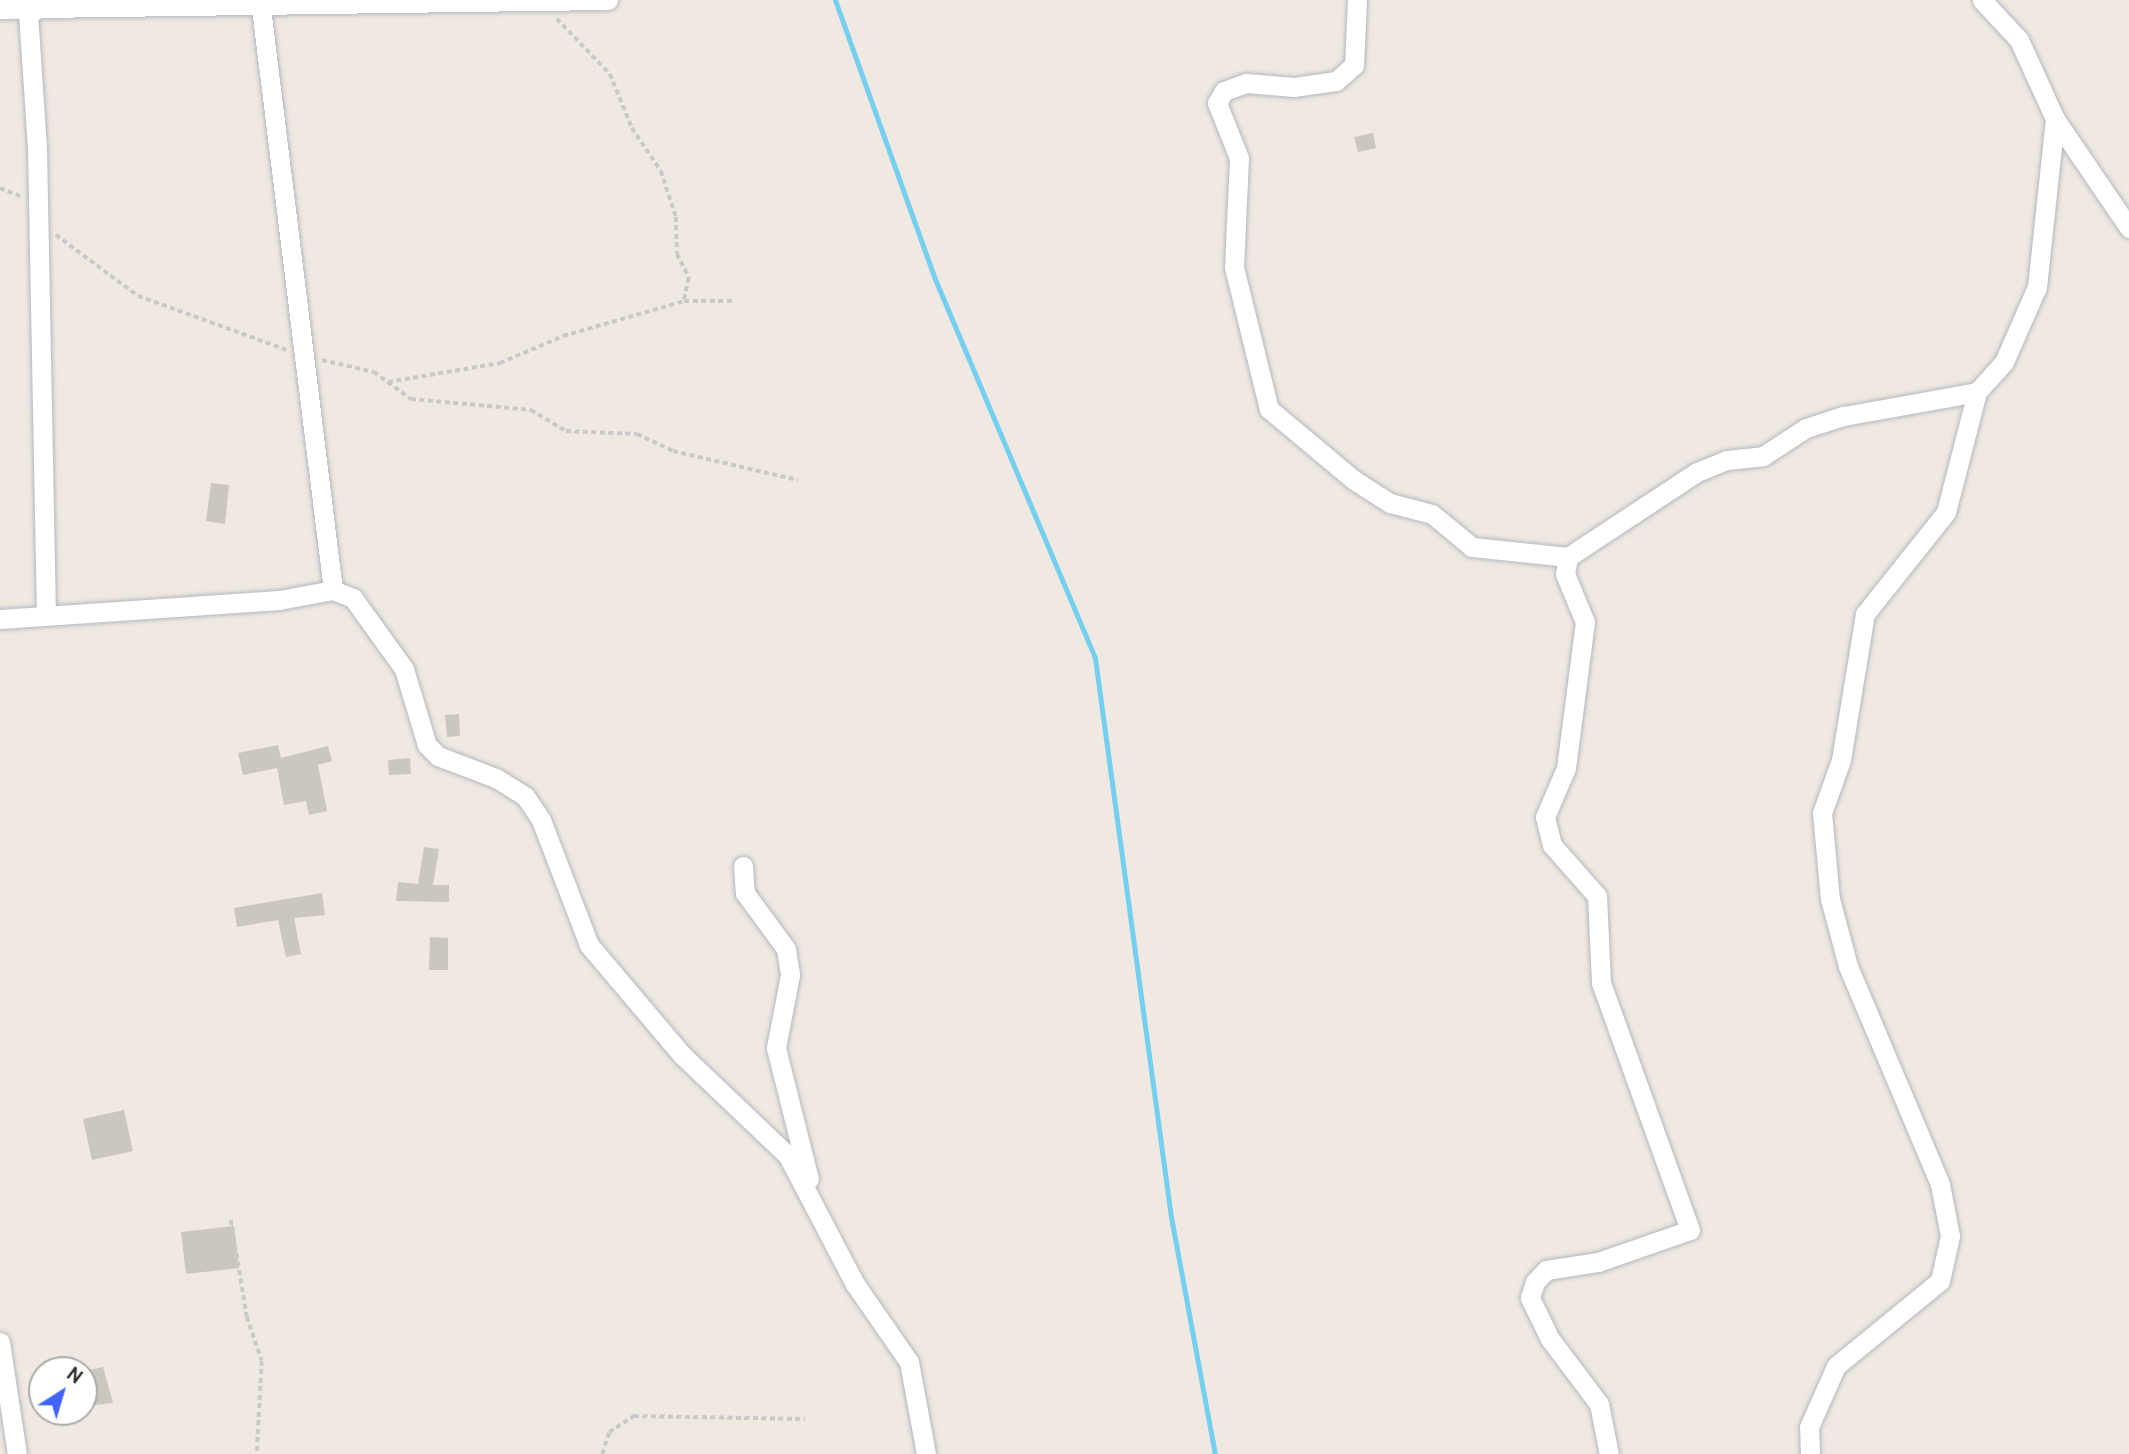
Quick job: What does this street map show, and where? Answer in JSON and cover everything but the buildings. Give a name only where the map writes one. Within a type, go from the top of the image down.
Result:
[{"type":"street","points":[[0,9],[260,3],[546,4],[608,0]]},
{"type":"street","points":[[1357,0],[1354,65],[1336,80],[1294,87],[1247,83],[1224,91],[1217,103],[1239,158],[1234,267],[1269,409],[1354,480],[1390,503],[1432,514],[1472,547],[1568,557],[1697,472],[1727,460],[1763,456],[1806,428],[1844,416],[1977,392]]},
{"type":"street","points":[[1982,0],[2019,40],[2055,118],[2129,228]]},
{"type":"street","points":[[260,3],[333,590]]},
{"type":"street","points":[[38,8],[28,14],[26,33],[39,218],[47,616]]},
{"type":"street","points":[[1810,1454],[1809,1427],[1836,1366],[1940,1281],[1948,1261],[1940,1184],[1848,966],[1830,899],[1822,813],[1841,760],[1865,614],[1946,512],[1977,392],[2024,324],[2037,286],[2052,176],[2055,118]]},
{"type":"street","points":[[2052,176],[2072,170],[2091,174]]},
{"type":"street","points":[[1568,557],[1565,574],[1585,622],[1566,768],[1545,817],[1552,845],[1597,896],[1601,983],[1690,1230],[1598,1262],[1546,1270],[1535,1282],[1530,1298],[1550,1339],[1599,1404],[1609,1454]]},
{"type":"street","points":[[0,619],[333,590],[353,598],[390,644],[427,745],[438,756],[496,778],[524,796],[541,820],[589,945],[682,1055],[788,1156],[812,1194],[855,1284],[909,1362],[926,1454]]},
{"type":"street","points":[[743,866],[745,893],[786,949],[790,975],[776,1048],[812,1194]]},
{"type":"street","points":[[0,1342],[17,1454]]},
{"type":"path","points":[[546,4],[610,74],[632,128],[662,171],[676,216],[677,254],[689,278],[684,302]]},
{"type":"path","points":[[0,188],[17,193],[39,218],[138,296],[302,354],[374,372],[411,399],[531,411],[566,431],[637,434],[673,451],[798,480]]},
{"type":"path","points":[[388,382],[499,363],[563,336],[684,302],[735,301]]},
{"type":"path","points":[[232,1220],[247,1317],[262,1361],[257,1454]]},
{"type":"path","points":[[602,1454],[609,1432],[634,1416],[805,1419]]},
{"type":"waterway","points":[[835,0],[935,279],[1095,658],[1171,1217],[1215,1454]]}]
